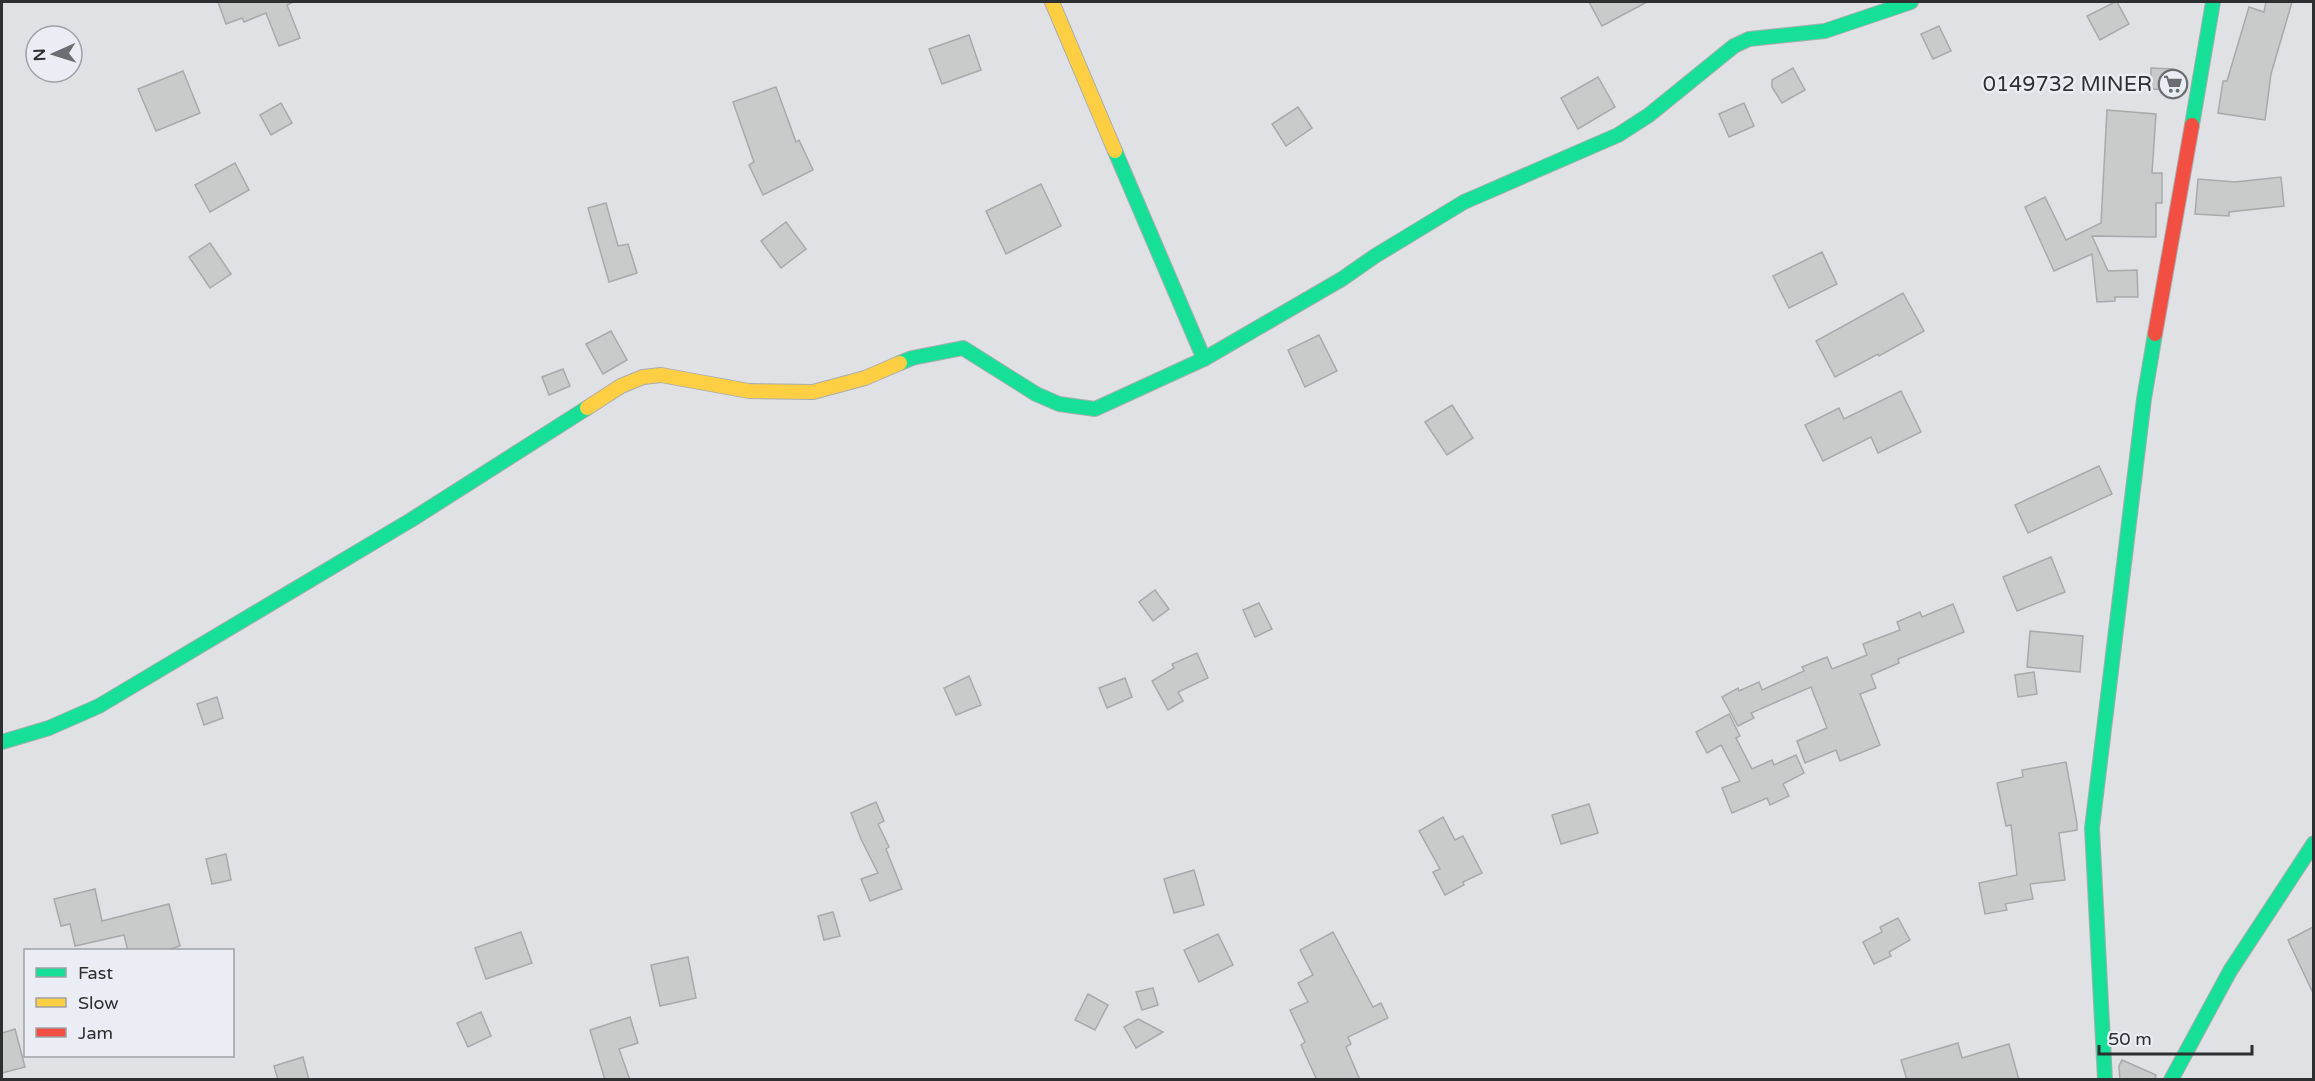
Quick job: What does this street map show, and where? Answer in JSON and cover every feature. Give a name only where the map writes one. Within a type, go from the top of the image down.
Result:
[{"type":"street","points":[[1052,2],[1204,359]]},
{"type":"street","points":[[2,742],[49,728],[99,706],[411,520],[621,386],[643,377],[661,375],[749,391],[813,392],[865,378],[912,358],[963,348],[1036,394],[1059,404],[1095,409],[1204,359],[1342,279],[1375,256],[1464,202],[1618,135],[1649,115],[1734,46],[1749,39],[1825,31],[1911,2]]},
{"type":"street","points":[[2105,1080],[2092,828],[2144,399],[2213,2]]},
{"type":"street","points":[[2171,1080],[2230,971],[2313,843]]},
{"type":"building","points":[[218,2],[293,2],[287,5],[300,38],[279,46],[266,13],[244,22],[242,18],[226,24]]},
{"type":"building","points":[[1589,2],[1647,2],[1602,26]]},
{"type":"building","points":[[2115,2],[2129,24],[2100,40],[2087,16]]},
{"type":"building","points":[[2266,2],[2292,2],[2271,74],[2265,120],[2218,113],[2223,81],[2227,81],[2249,7],[2264,12]]},
{"type":"building","points":[[1939,26],[1951,51],[1933,59],[1921,34]]},
{"type":"building","points":[[969,35],[981,70],[942,84],[929,49]]},
{"type":"building","points":[[1793,68],[1805,90],[1782,103],[1772,87],[1772,80]]},
{"type":"building","points":[[2151,68],[2173,69],[2173,90],[2151,89]]},
{"type":"building","points":[[183,71],[200,113],[156,131],[138,89]]},
{"type":"building","points":[[1598,77],[1615,107],[1578,129],[1561,98]]},
{"type":"building","points":[[776,87],[796,142],[799,140],[813,170],[763,195],[749,165],[754,162],[733,102]]},
{"type":"building","points":[[281,103],[292,123],[271,135],[260,115]]},
{"type":"building","points":[[1744,103],[1754,126],[1729,137],[1719,114]]},
{"type":"building","points":[[1298,107],[1312,128],[1286,146],[1272,124]]},
{"type":"building","points":[[2107,110],[2156,114],[2152,173],[2162,173],[2162,203],[2156,203],[2156,237],[2092,236],[2108,271],[2137,270],[2138,297],[2115,297],[2115,301],[2097,302],[2092,254],[2054,271],[2025,207],[2045,197],[2066,240],[2101,223]]},
{"type":"building","points":[[235,163],[249,190],[210,212],[195,185]]},
{"type":"building","points":[[2281,177],[2284,206],[2229,212],[2229,216],[2195,214],[2198,179],[2235,182]]},
{"type":"building","points":[[1041,184],[1061,226],[1006,254],[986,211]]},
{"type":"building","points":[[606,203],[618,246],[628,244],[637,273],[609,282],[588,208]]},
{"type":"building","points":[[786,222],[806,249],[781,268],[761,241]]},
{"type":"building","points":[[210,243],[231,274],[210,288],[189,257]]},
{"type":"building","points":[[1822,252],[1837,284],[1789,308],[1773,276]]},
{"type":"building","points":[[1903,293],[1924,331],[1835,377],[1816,341]]},
{"type":"building","points":[[611,331],[627,360],[603,374],[586,344]]},
{"type":"building","points":[[1319,335],[1337,371],[1305,387],[1288,350]]},
{"type":"building","points":[[563,369],[570,386],[549,395],[542,377]]},
{"type":"building","points":[[1901,391],[1921,432],[1878,453],[1871,437],[1823,461],[1805,425],[1839,408],[1844,419]]},
{"type":"building","points":[[1452,405],[1473,438],[1447,455],[1425,422]]},
{"type":"building","points":[[2099,466],[2112,494],[2028,533],[2015,505]]},
{"type":"building","points":[[2051,557],[2065,592],[2017,611],[2003,577]]},
{"type":"building","points":[[1155,590],[1169,609],[1153,621],[1139,602]]},
{"type":"building","points":[[1259,603],[1272,629],[1255,637],[1243,610]]},
{"type":"building","points":[[1953,604],[1964,632],[1898,659],[1899,663],[1871,675],[1876,688],[1860,694],[1880,745],[1840,761],[1836,750],[1805,763],[1797,741],[1827,728],[1811,687],[1751,713],[1754,718],[1738,726],[1722,697],[1738,688],[1739,691],[1759,682],[1762,690],[1804,671],[1802,667],[1827,657],[1832,669],[1867,655],[1863,644],[1900,630],[1897,622],[1920,612],[1922,617]]},
{"type":"building","points":[[2030,631],[2083,636],[2080,672],[2027,667]]},
{"type":"building","points":[[1197,653],[1208,678],[1178,692],[1183,701],[1168,710],[1152,681],[1174,668],[1172,664]]},
{"type":"building","points":[[2034,672],[2037,694],[2018,697],[2015,675]]},
{"type":"building","points":[[969,676],[981,705],[956,715],[944,688]]},
{"type":"building","points":[[1125,678],[1132,697],[1107,708],[1099,688]]},
{"type":"building","points":[[217,697],[223,718],[204,725],[197,704]]},
{"type":"building","points":[[1729,714],[1740,736],[1736,738],[1752,769],[1772,760],[1774,765],[1796,755],[1804,773],[1783,784],[1789,796],[1770,805],[1767,798],[1732,813],[1722,788],[1740,781],[1721,745],[1707,753],[1696,732]]},
{"type":"building","points":[[2066,762],[2077,830],[2059,833],[2065,880],[2030,884],[2033,899],[2005,904],[2007,910],[1985,914],[1979,883],[2017,875],[2011,825],[2006,826],[1997,783],[2023,777],[2022,770]]},
{"type":"building","points":[[876,802],[884,821],[878,824],[889,847],[886,849],[902,889],[870,901],[861,879],[878,873],[851,813]]},
{"type":"building","points":[[1589,804],[1598,833],[1561,844],[1552,815]]},
{"type":"building","points":[[1443,817],[1455,840],[1463,836],[1482,873],[1463,882],[1464,885],[1445,895],[1433,872],[1440,869],[1419,831]]},
{"type":"building","points":[[226,854],[231,880],[212,884],[206,859]]},
{"type":"building","points":[[1194,870],[1204,905],[1174,913],[1164,879]]},
{"type":"building","points":[[95,889],[102,921],[169,904],[180,946],[170,949],[128,949],[124,935],[75,946],[70,924],[61,926],[54,899]]},
{"type":"building","points":[[833,912],[840,936],[824,940],[818,916]]},
{"type":"building","points":[[1898,918],[1910,940],[1889,952],[1891,956],[1874,964],[1863,942],[1882,932],[1880,927]]},
{"type":"building","points":[[2313,927],[2313,993],[2288,940]]},
{"type":"building","points":[[521,932],[532,963],[486,979],[475,948]]},
{"type":"building","points":[[1333,932],[1373,1007],[1381,1003],[1388,1018],[1348,1037],[1351,1044],[1346,1047],[1360,1080],[1317,1080],[1301,1045],[1305,1042],[1290,1010],[1308,1002],[1298,983],[1313,975],[1300,950]]},
{"type":"building","points":[[1218,934],[1233,965],[1199,982],[1184,950]]},
{"type":"building","points":[[688,957],[696,998],[660,1006],[651,965]]},
{"type":"building","points":[[1153,988],[1158,1005],[1142,1010],[1136,992]]},
{"type":"building","points":[[1088,994],[1108,1005],[1095,1030],[1075,1020]]},
{"type":"building","points":[[481,1012],[491,1036],[468,1047],[457,1023]]},
{"type":"building","points":[[630,1017],[638,1043],[619,1049],[630,1080],[605,1080],[590,1030]]},
{"type":"building","points":[[1138,1019],[1163,1032],[1136,1048],[1124,1027]]},
{"type":"building","points":[[15,1029],[25,1067],[2,1073],[2,1033]]},
{"type":"building","points":[[1958,1043],[1962,1058],[2009,1044],[2019,1080],[1907,1080],[1901,1060]]},
{"type":"building","points":[[303,1057],[309,1080],[278,1080],[274,1066]]},
{"type":"building","points":[[2122,1060],[2156,1075],[2155,1080],[2120,1080],[2119,1066]]},
{"type":"traffic: fast","points":[[1204,359],[1342,279],[1375,256],[1464,202],[1618,135],[1649,115],[1734,46],[1749,39],[1825,31],[1911,2]]},
{"type":"traffic: fast","points":[[2192,125],[2213,2]]},
{"type":"traffic: fast","points":[[900,363],[912,358],[963,348],[1036,394],[1059,404],[1095,409],[1204,359],[1115,151]]},
{"type":"traffic: fast","points":[[2105,1080],[2092,828],[2144,399],[2155,334]]},
{"type":"traffic: fast","points":[[2,742],[49,728],[99,706],[411,520],[587,408]]},
{"type":"traffic: fast","points":[[2171,1080],[2230,971],[2314,843]]},
{"type":"traffic: slow","points":[[1052,2],[1115,151]]},
{"type":"traffic: slow","points":[[587,408],[621,386],[643,377],[661,375],[749,391],[813,392],[865,378],[900,363]]},
{"type":"traffic: jam","points":[[2155,334],[2192,125]]},
{"type":"place","name":"0149732 MINER","points":[[2173,84]]}]
